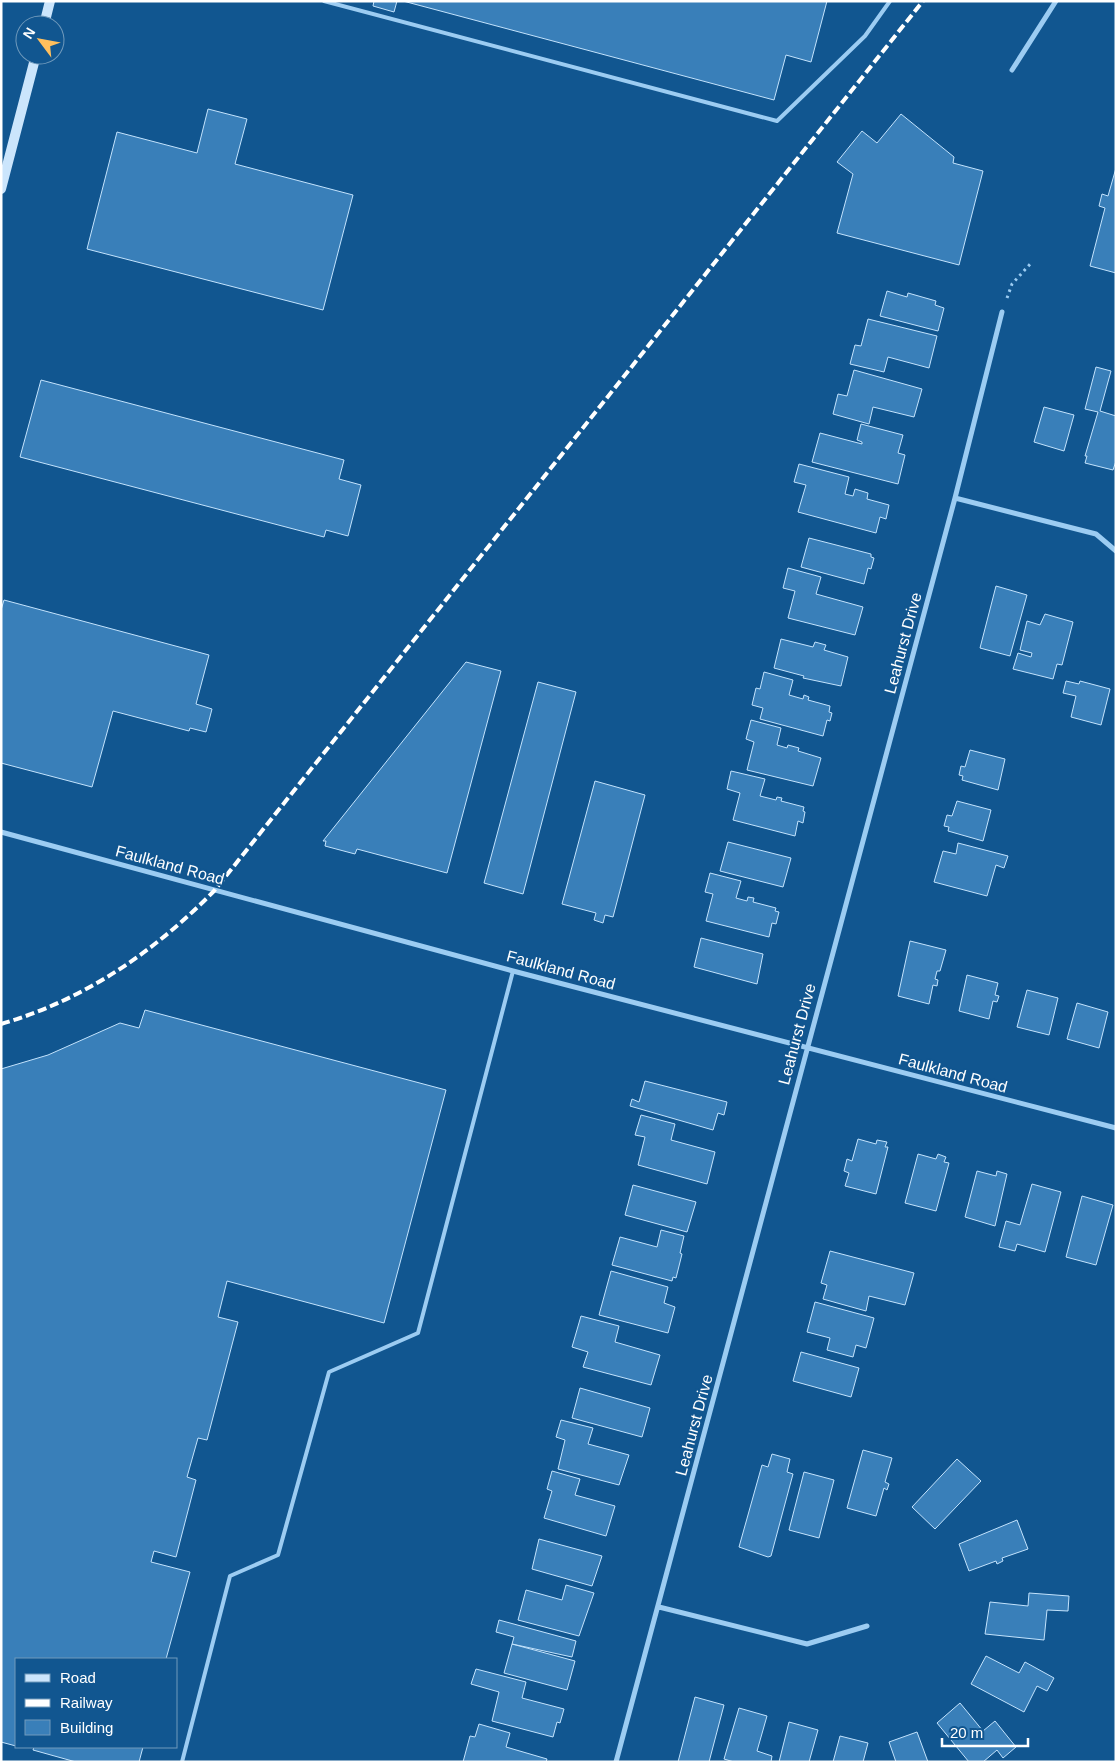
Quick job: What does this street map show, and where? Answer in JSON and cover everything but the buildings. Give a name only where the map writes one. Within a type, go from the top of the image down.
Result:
[{"type":"street","points":[[46,15],[50,1]]},
{"type":"street","points":[[1012,70],[1056,1]]},
{"type":"street","points":[[1,189],[3,175],[33,65]]},
{"type":"street","name":"Leahurst Drive","points":[[616,1762],[955,498],[1002,312]]},
{"type":"street","points":[[955,498],[1096,534],[1116,551]]},
{"type":"street","name":"Faulkland Road","points":[[1,832],[513,971],[1116,1128]]},
{"type":"street","points":[[659,1607],[807,1644],[868,1626]]},
{"type":"lane","points":[[324,1],[777,121],[865,36],[890,1]]},
{"type":"lane","points":[[182,1762],[230,1576],[278,1555],[329,1372],[418,1333],[513,971]]},
{"type":"path","points":[[1002,312],[1012,284],[1032,262]]},
{"type":"railway","points":[[1,1024],[61,1002],[116,971],[142,954],[167,934],[214,891],[923,1]]}]
